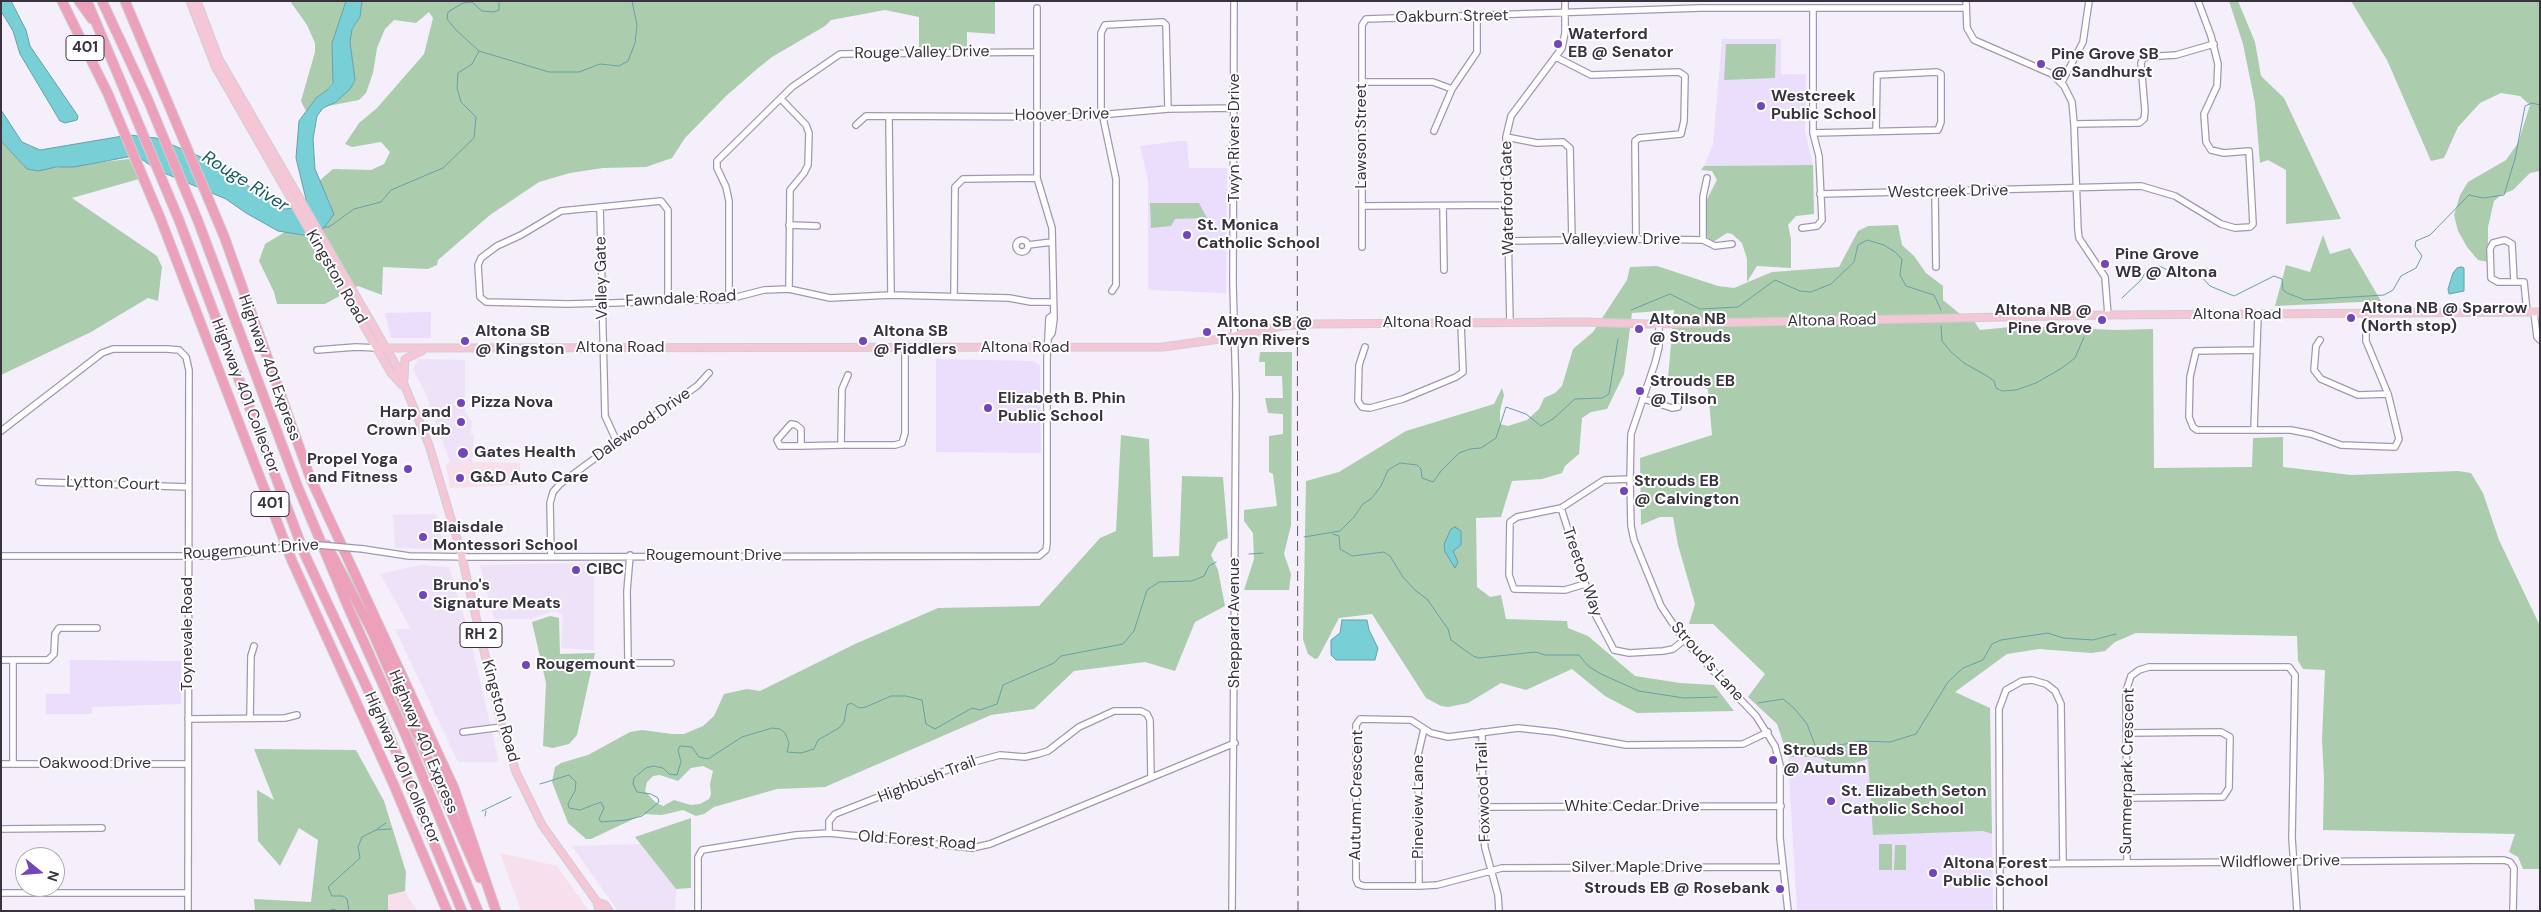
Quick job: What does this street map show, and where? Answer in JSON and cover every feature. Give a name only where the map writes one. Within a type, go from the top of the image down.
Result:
[{"type":"highway","name":"Highway 401 Collector","points":[[62,1],[108,94],[161,220],[292,561],[394,783],[447,911]]},
{"type":"highway","points":[[79,1],[97,24]]},
{"type":"highway","name":"Highway 401 Express","points":[[87,1],[180,220],[306,555],[389,735],[462,911]]},
{"type":"highway","name":"Highway 401 Express","points":[[104,1],[107,13],[148,100],[198,221],[276,434],[478,911]]},
{"type":"highway","name":"Highway 401 Collector","points":[[125,1],[224,236],[310,478],[454,788],[495,908]]},
{"type":"highway","points":[[315,526],[336,560],[372,631],[473,865],[495,908]]},
{"type":"main road","name":"Kingston Road","points":[[190,1],[215,66],[344,282],[387,348],[430,450],[462,556],[502,728],[516,772],[542,825],[597,902],[599,911]]},
{"type":"main road","name":"Kingston Road","points":[[197,1],[219,59],[259,138]]},
{"type":"main road","name":"Kingston Road","points":[[344,282],[391,373],[405,389]]},
{"type":"main road","name":"Altona Road","points":[[378,348],[1047,349],[1163,347],[1220,339],[1282,326],[1311,324],[1659,324],[2108,315],[2534,312]]},
{"type":"main road","points":[[405,389],[404,359],[430,349]]},
{"type":"main road","name":"Kingston Road","points":[[597,902],[605,905],[610,911]]},
{"type":"street","name":"Twyn Rivers Drive","points":[[1234,1],[1234,335]]},
{"type":"street","name":"Waterford Gate","points":[[1510,323],[1506,137],[1511,116],[1556,57],[1564,38],[1565,1]]},
{"type":"street","points":[[2062,82],[2084,42],[2089,1]]},
{"type":"street","points":[[2074,124],[2139,123],[2144,119],[2141,63],[2144,56],[2176,55],[2214,44],[2198,1]]},
{"type":"street","name":"Oakburn Street","points":[[1362,25],[1363,21],[1370,18],[1477,17],[1700,8],[1966,5]]},
{"type":"street","points":[[1966,5],[1968,32],[1974,40],[2052,74],[2062,82],[2072,102],[2079,238],[2105,277],[2108,315]]},
{"type":"street","points":[[1037,8],[1037,178],[1052,228],[1052,333],[1049,337],[1047,349]]},
{"type":"street","points":[[1802,228],[1817,226],[1822,220],[1819,156],[1814,132],[1813,8]]},
{"type":"street","points":[[1434,132],[1452,89],[1477,52],[1477,17]]},
{"type":"street","points":[[1112,291],[1116,285],[1116,179],[1103,116],[1101,33],[1104,25],[1112,23],[1163,22],[1166,25],[1168,109]]},
{"type":"street","name":"Lawson Street","points":[[1362,25],[1362,247]]},
{"type":"street","name":"Westcreek Drive","points":[[1820,194],[1935,193],[2142,186],[2184,200],[2221,224],[2242,228],[2253,224],[2249,151],[2224,153],[2211,150],[2206,142],[2204,114],[2216,86],[2218,75],[2214,44]]},
{"type":"street","name":"Rouge Valley Drive","points":[[729,299],[729,202],[726,186],[716,168],[717,161],[792,87],[840,54],[1038,52]]},
{"type":"street","points":[[1556,57],[1591,75],[1679,72],[1685,76],[1684,121],[1681,134],[1639,138],[1636,141],[1636,239]]},
{"type":"street","points":[[1814,132],[1876,131],[1938,130],[1941,122],[1940,74],[1937,72],[1877,75],[1876,131]]},
{"type":"street","points":[[1362,82],[1433,82],[1452,89]]},
{"type":"street","points":[[781,99],[806,124],[809,133],[808,165],[790,190],[789,289]]},
{"type":"street","name":"Hoover Drive","points":[[856,125],[866,116],[1103,116],[1168,109],[1235,108]]},
{"type":"street","points":[[889,117],[891,295]]},
{"type":"street","points":[[1506,137],[1537,143],[1563,142],[1570,148],[1572,240]]},
{"type":"street","points":[[954,296],[955,187],[963,180],[1037,178]]},
{"type":"street","points":[[1703,240],[1703,197],[1707,178]]},
{"type":"street","points":[[1935,193],[1936,267]]},
{"type":"street","name":"Fawndale Road","points":[[668,301],[668,210],[661,201],[561,211],[521,236],[497,246],[481,258],[478,265],[480,297],[486,302],[602,303],[668,301],[729,299],[764,290],[789,289],[830,298],[891,295],[954,296],[1052,302]]},
{"type":"street","points":[[1362,206],[1507,205]]},
{"type":"street","points":[[1443,206],[1444,270]]},
{"type":"street","name":"Valley Gate","points":[[600,207],[605,348],[605,416],[617,442]]},
{"type":"street","points":[[789,225],[817,226]]},
{"type":"street","name":"Valleyview Drive","points":[[1508,241],[1636,239],[1703,240],[1715,246],[1732,244]]},
{"type":"street","points":[[2514,281],[2512,244],[2505,240],[2493,243],[2490,249],[2491,278],[2498,282],[2522,281],[2525,284],[2534,312],[2537,337],[2540,340]]},
{"type":"street","points":[[1028,245],[1052,242]]},
{"type":"street","points":[[2256,350],[2196,351],[2190,377],[2189,417],[2193,428],[2197,430],[2254,429],[2301,431],[2341,445],[2395,447],[2399,439],[2388,394],[2366,341],[2366,314]]},
{"type":"street","points":[[2254,429],[2258,315]]},
{"type":"street","points":[[1365,347],[1358,365],[1358,400],[1362,407],[1370,408],[1403,399],[1456,377],[1463,372],[1461,324]]},
{"type":"street","name":"Stroud's Lane","points":[[1659,324],[1659,347],[1644,399],[1631,434],[1630,479],[1634,540],[1661,606],[1684,640],[1756,716],[1768,732],[1775,746],[1780,765],[1783,867],[1788,911]]},
{"type":"street","name":"Sheppard Avenue","points":[[1232,911],[1235,743],[1236,394],[1234,335]]},
{"type":"street","points":[[2320,340],[2316,346],[2314,370],[2321,379],[2358,395],[2388,394]]},
{"type":"street","name":"Altona Road","points":[[317,350],[356,347],[378,348]]},
{"type":"street","points":[[801,446],[801,429],[792,424],[777,440],[780,446],[801,446],[902,443],[905,433],[905,348]]},
{"type":"street","name":"Toynevale Road","points":[[1,431],[102,352],[113,349],[179,350],[186,357],[189,370],[188,911]]},
{"type":"street","name":"Rougemount Drive","points":[[1,556],[225,556],[305,545],[363,549],[409,556],[1039,556],[1046,550],[1048,543],[1047,349]]},
{"type":"street","name":"Dalewood Drive","points":[[551,555],[550,503],[553,492],[560,484],[617,442],[697,386],[709,373]]},
{"type":"street","points":[[841,445],[842,389],[848,375]]},
{"type":"street","points":[[1644,399],[1672,408],[1678,407]]},
{"type":"street","points":[[1585,584],[1565,590],[1514,589],[1512,587],[1510,522],[1517,517],[1560,508],[1596,484],[1611,479],[1630,479]]},
{"type":"street","name":"Lytton Court","points":[[39,482],[188,487]]},
{"type":"street","name":"Treetop Way","points":[[1560,508],[1595,614],[1614,650],[1618,652],[1663,651],[1673,649],[1684,640]]},
{"type":"street","points":[[630,555],[627,591],[628,659],[634,663],[671,663]]},
{"type":"street","points":[[1,660],[48,660],[54,654],[55,634],[59,628],[97,628]]},
{"type":"street","points":[[250,718],[251,656],[254,646]]},
{"type":"street","points":[[13,660],[13,764]]},
{"type":"street","name":"Summerpark Crescent","points":[[2127,863],[2127,686],[2131,676],[2142,668],[2152,666],[2265,666],[2291,669],[2295,675],[2292,821],[2295,862]]},
{"type":"street","points":[[2000,911],[1998,709],[2006,690],[2015,683],[2029,680],[2040,681],[2052,688],[2059,697],[2062,708],[2063,863]]},
{"type":"street","name":"Highbush Trail","points":[[829,834],[830,822],[834,814],[955,767],[1000,755],[1025,757],[1048,751],[1079,728],[1114,711],[1141,711],[1147,714],[1150,720],[1151,776]]},
{"type":"street","points":[[188,719],[285,718],[297,714]]},
{"type":"street","name":"Autumn Crescent","points":[[1491,870],[1437,885],[1364,886],[1358,884],[1356,879],[1356,726],[1360,719],[1403,718],[1411,720],[1431,733],[1448,737],[1482,732],[1533,729],[1626,745],[1743,744],[1768,732]]},
{"type":"street","points":[[463,732],[502,728]]},
{"type":"street","name":"Pineview Lane","points":[[1419,886],[1418,755],[1424,729]]},
{"type":"street","name":"Foxwood Trail","points":[[1482,732],[1485,848],[1498,895],[1499,911]]},
{"type":"street","points":[[2127,733],[2222,732],[2230,737],[2228,788],[2223,797],[2127,798]]},
{"type":"street","name":"Old Forest Road","points":[[698,911],[698,857],[702,850],[796,836],[829,834],[972,848],[990,844],[1151,776],[1235,743]]},
{"type":"street","name":"Oakwood Drive","points":[[1,764],[188,764]]},
{"type":"street","name":"White Cedar Drive","points":[[1483,807],[1781,806]]},
{"type":"street","points":[[1,829],[102,828]]},
{"type":"street","name":"Wildflower Drive","points":[[2000,864],[2504,860],[2510,862],[2514,868],[2513,911]]},
{"type":"street","points":[[2295,862],[2296,911]]},
{"type":"street","name":"Silver Maple Drive","points":[[1491,870],[1502,868],[1783,867]]},
{"type":"street","points":[[1,893],[188,893]]},
{"type":"shaded area","name":"Westcreek Public School","points":[[1722,39],[1781,39],[1781,74],[1806,74],[1805,131],[1813,165],[1704,166],[1713,145]]},
{"type":"shaded area","name":"St. Monica Catholic School","points":[[1187,141],[1189,168],[1227,168],[1226,293],[1148,290],[1148,180],[1140,146]]},
{"type":"shaded area","points":[[431,312],[431,338],[391,338],[385,313]]},
{"type":"shaded area","points":[[418,359],[465,360],[465,412],[472,422],[470,435],[474,435],[472,462],[450,462],[425,392],[413,369]]},
{"type":"shaded area","name":"Elizabeth B. Phin Public School","points":[[936,359],[1033,361],[1040,365],[1041,453],[936,452]]},
{"type":"shaded area","points":[[450,462],[521,463],[517,485],[450,488],[446,465]]},
{"type":"shaded area","points":[[436,514],[445,549],[395,548],[393,515]]},
{"type":"shaded area","points":[[594,563],[594,650],[561,648],[563,615],[553,611],[531,619],[494,619],[480,565]]},
{"type":"shaded area","points":[[420,565],[449,567],[468,630],[499,762],[458,762],[395,629],[411,629],[380,574]]},
{"type":"shaded area","points":[[70,660],[181,661],[181,704],[92,707],[92,714],[46,714],[46,694],[70,694]]},
{"type":"shaded area","points":[[1788,757],[1818,757],[1841,767],[1868,759],[1983,831],[1992,834],[1993,911],[1797,911]]},
{"type":"shaded area","points":[[641,844],[676,889],[675,911],[618,911],[572,846]]},
{"type":"shaded area","points":[[500,853],[557,866],[589,911],[521,911]]},
{"type":"shaded area","points":[[405,891],[417,911],[388,911],[388,895]]},
{"type":"green space","points":[[290,1],[346,1],[332,43],[334,80],[306,111],[301,101],[315,52],[315,43],[307,25]]},
{"type":"green space","points":[[362,1],[995,1],[995,34],[967,32],[967,49],[919,49],[919,17],[885,10],[831,20],[825,26],[772,57],[757,69],[726,96],[685,138],[672,158],[646,167],[603,168],[570,173],[539,182],[490,215],[438,260],[437,265],[428,269],[383,267],[382,295],[358,286],[325,304],[277,304],[274,292],[259,261],[265,244],[285,232],[303,235],[331,205],[319,181],[333,169],[371,170],[384,164],[390,152],[381,142],[352,147],[345,144],[359,123],[377,108],[424,54],[433,18],[429,12],[416,23],[394,20],[385,29],[377,48],[373,73],[366,93],[359,100],[328,106],[351,88],[355,81],[350,42],[352,29],[360,17]]},
{"type":"green space","points":[[2229,1],[2238,1],[2255,42],[2261,76],[2284,98],[2341,219],[2286,224],[2286,170],[2268,160],[2260,163],[2255,103],[2243,44]]},
{"type":"green space","points":[[2351,1],[2540,1],[2540,171],[2530,173],[2513,190],[2501,195],[2494,201],[2488,227],[2488,262],[2478,260],[2467,247],[2458,231],[2454,215],[2460,195],[2468,182],[2506,160],[2518,143],[2530,105],[2520,96],[2501,93],[2480,103],[2458,127],[2444,158],[2431,161],[2387,60]]},
{"type":"green space","points":[[1726,44],[1776,44],[1775,78],[1724,80]]},
{"type":"green space","points":[[1,141],[27,169],[35,170],[129,159],[139,179],[72,198],[157,256],[162,267],[158,301],[148,298],[91,332],[1,375]]},
{"type":"green space","points":[[1813,165],[1814,214],[1796,216],[1788,225],[1791,239],[1791,268],[1757,266],[1747,282],[1747,259],[1742,243],[1732,234],[1727,233],[1713,242],[1707,237],[1707,199],[1717,180],[1712,171],[1701,170],[1704,166]]},
{"type":"green space","points":[[1150,203],[1199,203],[1207,218],[1175,219],[1171,226],[1151,228]]},
{"type":"green space","points":[[1898,225],[1902,245],[1914,256],[1926,273],[1943,286],[1943,300],[1960,314],[1972,318],[1980,330],[2020,326],[2115,330],[2153,329],[2154,468],[2252,467],[2253,438],[2283,437],[2283,467],[2351,475],[2458,471],[2471,473],[2483,493],[2499,540],[2540,626],[2540,869],[2523,869],[2518,857],[2509,852],[2515,834],[2323,830],[2324,778],[2322,740],[2325,670],[2303,669],[2298,661],[2297,636],[2136,633],[2115,642],[2105,651],[2091,653],[2039,649],[2007,654],[1955,692],[1990,708],[1992,834],[1983,831],[1873,835],[1868,759],[1841,767],[1818,757],[1788,757],[1777,724],[1748,697],[1765,674],[1713,624],[1689,624],[1695,604],[1678,545],[1673,517],[1660,517],[1641,525],[1640,458],[1712,435],[1708,389],[1668,378],[1674,310],[1632,313],[1624,374],[1607,409],[1591,412],[1582,418],[1579,454],[1565,466],[1562,473],[1542,479],[1512,481],[1501,517],[1476,518],[1477,587],[1490,597],[1501,595],[1506,619],[1567,621],[1568,628],[1588,636],[1635,676],[1680,683],[1714,685],[1734,711],[1637,713],[1605,696],[1572,669],[1526,690],[1501,683],[1468,703],[1448,707],[1441,706],[1426,698],[1372,614],[1339,618],[1318,658],[1315,659],[1308,654],[1303,639],[1306,481],[1339,472],[1406,431],[1494,404],[1502,388],[1504,395],[1500,411],[1500,424],[1508,426],[1527,420],[1539,409],[1544,398],[1555,393],[1562,386],[1573,349],[1593,332],[1627,280],[1630,267],[1657,266],[1718,286],[1734,288],[1772,272],[1839,267],[1858,231],[1868,226]]},
{"type":"green space","points":[[2323,235],[2330,254],[2350,248],[2381,301],[2275,306],[2286,265],[2310,272]]},
{"type":"green space","points":[[1260,352],[1292,352],[1291,525],[1284,554],[1291,574],[1289,590],[1244,590],[1254,559],[1253,533],[1244,521],[1244,510],[1277,506],[1273,474],[1269,472],[1269,436],[1283,434],[1283,414],[1268,413],[1265,398],[1283,398],[1282,376],[1265,376],[1265,362],[1259,362]]},
{"type":"green space","points":[[1121,435],[1149,439],[1153,557],[1179,556],[1182,476],[1223,477],[1228,538],[1218,542],[1211,555],[1218,570],[1225,606],[1195,622],[1175,671],[1145,662],[1074,671],[1034,709],[991,715],[825,787],[777,789],[714,807],[704,814],[696,816],[683,810],[662,815],[644,814],[591,839],[586,839],[568,823],[552,782],[555,767],[561,763],[588,755],[630,732],[642,730],[684,734],[703,726],[714,716],[724,694],[747,689],[760,691],[855,644],[938,608],[1039,606],[1100,538],[1116,531]],"holes":[[[703,766],[713,771],[710,784],[711,795],[709,799],[700,804],[691,805],[674,800],[663,806],[655,802],[645,791],[647,782],[653,776],[660,775],[678,781],[691,768]]]},
{"type":"green space","points":[[550,616],[559,618],[560,654],[595,653],[577,735],[569,744],[553,748],[543,746],[546,683],[532,622]]},
{"type":"green space","points":[[254,749],[356,750],[384,801],[406,872],[405,891],[388,895],[388,911],[255,911],[254,899],[311,902],[318,840],[299,828],[280,866],[258,841],[257,790],[274,800]]},
{"type":"green space","points":[[691,818],[691,888],[676,889],[635,837]]},
{"type":"green space","points":[[1879,844],[1892,844],[1892,870],[1879,870]]},
{"type":"green space","points":[[1895,845],[1906,845],[1906,870],[1894,870]]},
{"type":"water","points":[[1,1],[11,1],[26,30],[30,46],[78,116],[77,120],[65,123],[60,121],[20,54],[13,31],[1,11]]},
{"type":"water","name":"Rouge River","points":[[346,1],[362,1],[360,17],[352,29],[350,42],[355,80],[351,88],[336,102],[323,108],[317,116],[313,139],[315,169],[334,214],[324,228],[303,235],[278,231],[226,199],[157,170],[140,158],[133,156],[74,167],[56,167],[38,171],[27,169],[1,141],[1,110],[22,142],[40,150],[129,135],[156,138],[222,166],[271,203],[285,209],[303,207],[306,199],[296,158],[299,121],[316,98],[333,83],[332,43]]},
{"type":"water","points":[[2457,268],[2464,268],[2464,291],[2449,294],[2448,289],[2453,273]]},
{"type":"water","points":[[1455,527],[1461,531],[1461,545],[1453,551],[1458,562],[1455,568],[1445,552],[1444,544],[1451,529]]},
{"type":"water","points":[[1342,620],[1367,620],[1369,630],[1378,648],[1375,660],[1336,660],[1331,655],[1331,640],[1340,633]]},
{"type":"waterway","points":[[324,227],[329,227],[354,209],[381,202],[391,190],[443,168],[474,138],[476,117],[461,102],[457,88],[458,73],[472,64],[479,51],[447,19],[448,12],[463,3],[472,2],[482,11],[493,12],[499,10],[499,1]]},
{"type":"waterway","points":[[479,51],[549,72],[579,72],[600,64],[619,66],[628,61],[635,43],[637,25],[632,1]]},
{"type":"waterway","points":[[2122,298],[2141,280],[2147,270],[2159,266],[2174,273],[2192,271],[2198,273],[2210,286],[2234,296],[2274,276],[2282,279],[2283,290],[2305,300],[2384,295],[2393,290],[2401,276],[2416,268],[2422,256],[2415,246],[2416,241],[2430,235],[2469,195],[2483,198],[2504,195],[2515,159],[2525,106],[2532,103],[2540,105]]},
{"type":"waterway","points":[[1631,310],[1670,294],[1700,309],[1738,307],[1775,280],[1800,291],[1811,292],[1831,284],[1854,262],[1858,245],[1867,240],[1884,245],[1895,252],[1902,259],[1900,275],[1906,286],[1934,295],[1941,310]]},
{"type":"waterway","points":[[1941,326],[1942,341],[1951,352],[1964,363],[1994,381],[1996,388],[2002,391],[2016,390],[2036,383],[2062,368],[2075,358],[2084,337]]},
{"type":"waterway","points":[[1304,537],[1340,531],[1354,517],[1363,504],[1372,498],[1381,486],[1388,470],[1400,463],[1417,465],[1421,469],[1422,478],[1433,482],[1459,453],[1481,448],[1496,438],[1506,407],[1526,414],[1541,426],[1553,419],[1575,399],[1602,398],[1609,394],[1618,339]]},
{"type":"waterway","points":[[1333,534],[1339,536],[1340,549],[1352,556],[1384,552],[1390,556],[1403,577],[1416,591],[1427,599],[1448,629],[1451,640],[1473,656],[1479,658],[1536,652],[1545,655],[1579,655],[1588,666],[1601,674],[1639,691],[1684,698],[1717,697]]},
{"type":"waterway","points":[[1249,554],[1263,553]]},
{"type":"waterway","points":[[540,784],[569,775],[576,782],[575,791],[568,804],[569,808],[580,810],[601,802],[604,808],[599,819],[601,822],[627,820],[642,816],[659,802],[658,798],[651,794],[637,792],[633,784],[634,778],[646,768],[653,766],[663,768],[669,774],[677,775],[681,762],[678,750],[680,746],[692,747],[699,757],[708,759],[742,737],[772,728],[780,729],[785,733],[789,743],[787,752],[801,753],[814,749],[818,740],[839,728],[844,722],[847,705],[851,703],[859,708],[866,707],[891,696],[906,696],[922,700],[926,724],[935,729],[972,708],[980,710],[997,704],[1003,685],[1054,663],[1061,656],[1123,644],[1134,631],[1147,590],[1159,582],[1192,581],[1204,576],[1209,566],[1216,562]]},
{"type":"waterway","points":[[1758,703],[1783,699],[1794,708],[1807,724],[1815,745],[1824,748],[1861,741],[1890,742],[1916,734],[1948,682],[1963,668],[1983,660],[1992,644],[2001,640],[2048,633],[2063,638],[2093,640],[2116,634]]},
{"type":"waterway","points":[[482,811],[511,797]]},
{"type":"waterway","points":[[485,816],[486,811]]},
{"type":"waterway","points":[[377,829],[386,823]]},
{"type":"waterway","points":[[349,911],[347,899],[343,896],[332,896],[328,887],[360,858],[358,847],[362,837],[376,830],[391,829]]},
{"type":"waterway","points":[[328,911],[334,909],[337,911]]},
{"type":"railway","points":[[1297,1],[1298,911]]},
{"type":"place","name":"Waterford EB @ Senator","points":[[1558,44]]},
{"type":"place","name":"Pine Grove SB @ Sandhurst","points":[[2041,64]]},
{"type":"place","name":"Westcreek Public School","points":[[1761,106]]},
{"type":"place","name":"St. Monica Catholic School","points":[[1187,235]]},
{"type":"place","name":"Pine Grove WB @ Altona","points":[[2105,264]]},
{"type":"place","name":"Altona NB @ Sparrow (North stop)","points":[[2351,318]]},
{"type":"place","name":"Altona NB @ Pine Grove","points":[[2102,320]]},
{"type":"place","name":"Altona NB @ Strouds","points":[[1639,329]]},
{"type":"place","name":"Altona SB @ Twyn Rivers","points":[[1207,332]]},
{"type":"place","name":"Altona SB @ Kingston","points":[[465,341]]},
{"type":"place","name":"Altona SB @ Fiddlers","points":[[863,341]]},
{"type":"place","name":"Strouds EB @ Tilson","points":[[1640,391]]},
{"type":"place","name":"Pizza Nova","points":[[461,403]]},
{"type":"place","name":"Elizabeth B. Phin Public School","points":[[988,408]]},
{"type":"place","name":"Harp and Crown Pub","points":[[461,422]]},
{"type":"place","name":"Gates Health","points":[[463,453]]},
{"type":"place","name":"Propel Yoga and Fitness","points":[[408,469]]},
{"type":"place","name":"G&D Auto Care","points":[[460,478]]},
{"type":"place","name":"Strouds EB @ Calvington","points":[[1624,491]]},
{"type":"place","name":"Blaisdale Montessori School","points":[[423,537]]},
{"type":"place","name":"CIBC","points":[[576,570]]},
{"type":"place","name":"Bruno's Signature Meats","points":[[423,595]]},
{"type":"place","name":"Rougemount","points":[[526,665]]},
{"type":"place","name":"Strouds EB @ Autumn","points":[[1773,760]]},
{"type":"place","name":"St. Elizabeth Seton Catholic School","points":[[1831,801]]},
{"type":"place","name":"Altona Forest Public School","points":[[1933,873]]},
{"type":"place","name":"Strouds EB @ Rosebank","points":[[1780,889]]}]
